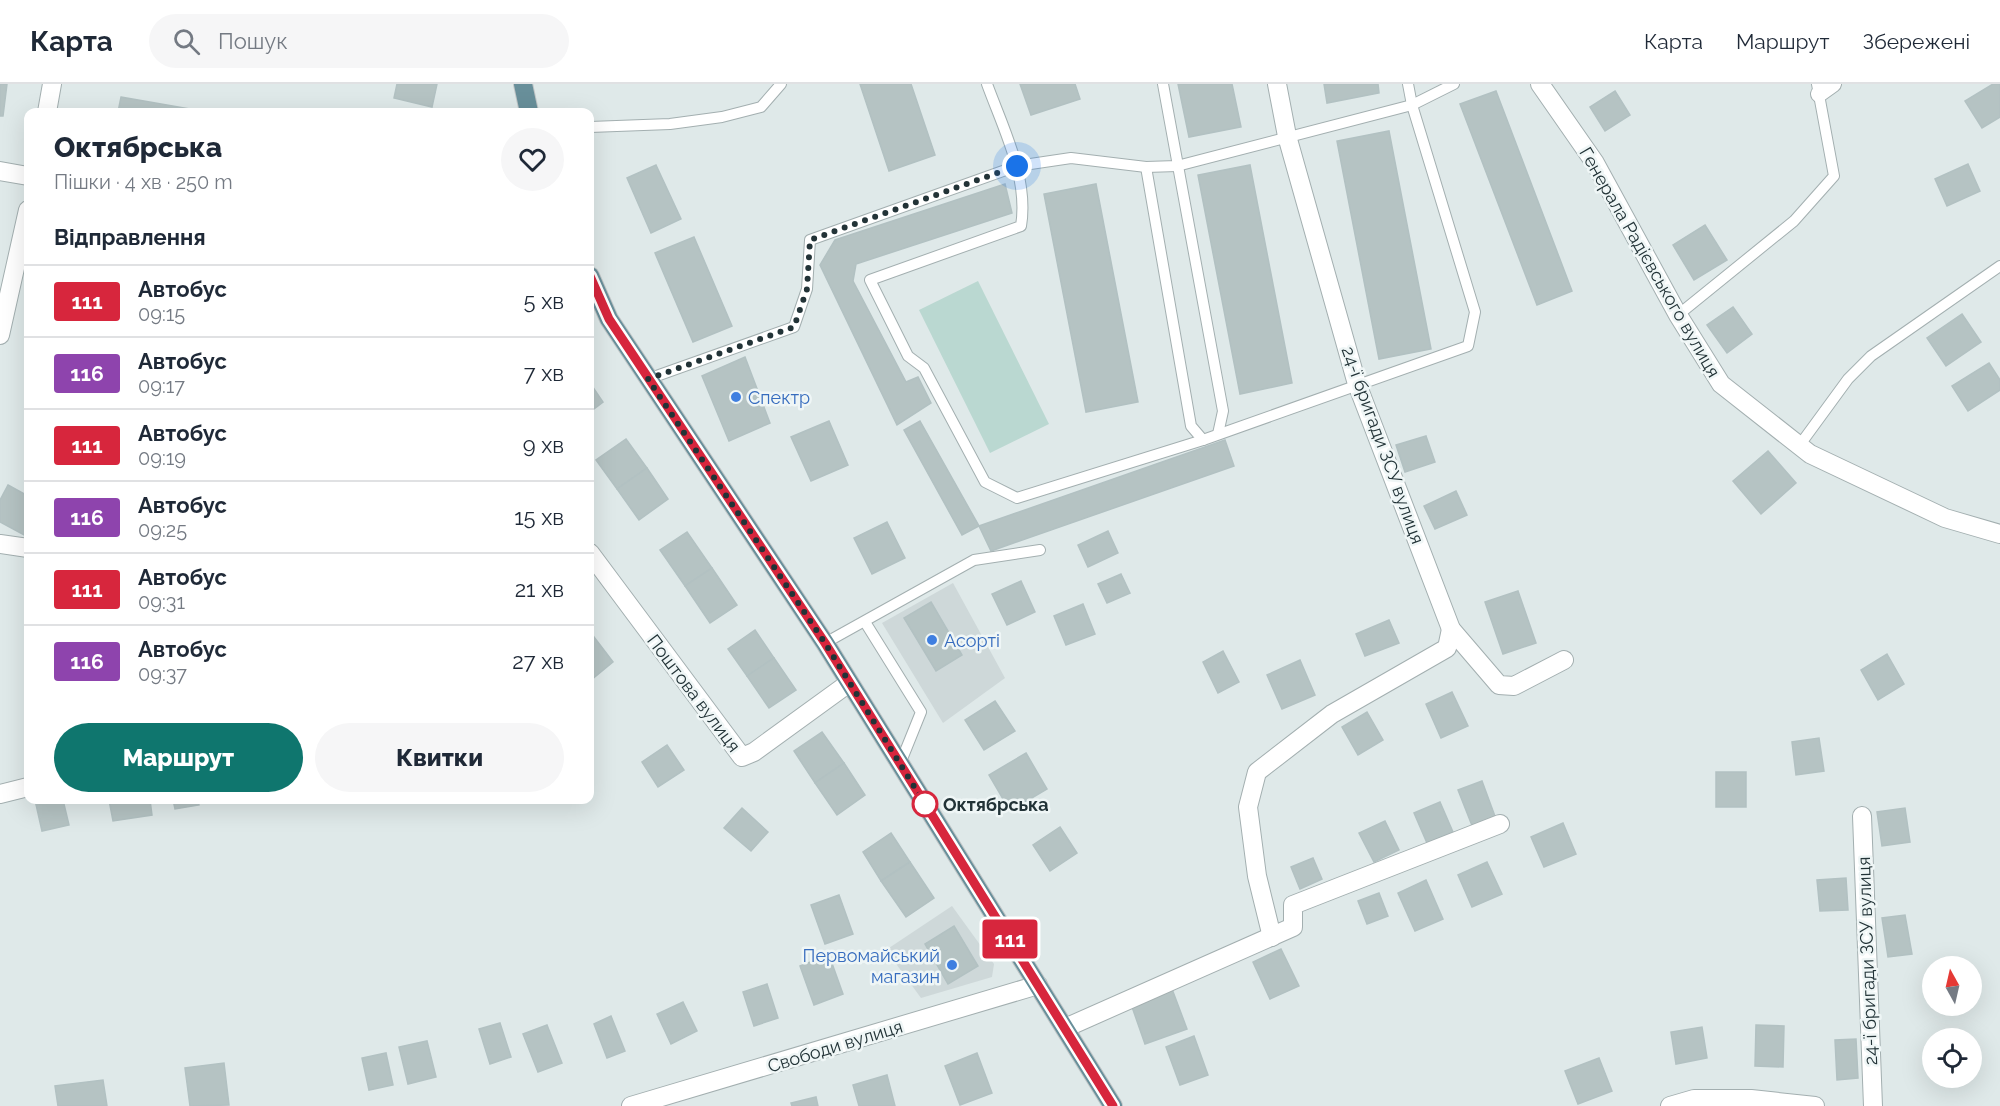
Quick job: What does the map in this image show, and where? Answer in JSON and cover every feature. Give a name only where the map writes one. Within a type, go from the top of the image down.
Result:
[{"type":"main road","points":[[523,84],[528,108]]},
{"type":"main road","points":[[594,285],[609,319],[825,643],[1113,1106]]},
{"type":"street","points":[[48,108],[52,84]]},
{"type":"street","name":"24-ї бригади ЗСУ вулиця","points":[[1277,84],[1287,136],[1357,384],[1451,629],[1499,685],[1514,686],[1564,660]]},
{"type":"street","name":"Генерала Радієвського вулиця","points":[[1540,84],[1595,163],[1678,315],[1721,384],[1810,454],[1945,518],[2000,534]]},
{"type":"street","points":[[1818,89],[1833,84]]},
{"type":"street","points":[[0,171],[24,175]]},
{"type":"street","points":[[0,335],[24,228]]},
{"type":"street","points":[[0,544],[24,547]]},
{"type":"street","name":"Поштова вулиця","points":[[594,558],[742,757],[754,752],[849,683]]},
{"type":"street","points":[[1272,937],[1257,876],[1248,807],[1257,772],[1332,714],[1447,648],[1451,629]]},
{"type":"street","points":[[0,795],[24,787]]},
{"type":"street","name":"24-ї бригади ЗСУ вулиця","points":[[1862,816],[1873,1106]]},
{"type":"street","points":[[1065,1028],[1293,927],[1293,905],[1500,824]]},
{"type":"street","name":"Свободи вулиця","points":[[631,1106],[1038,985]]},
{"type":"street","points":[[1670,1106],[1694,1099],[1751,1099],[1815,1106]]},
{"type":"lane","points":[[594,127],[670,124],[722,117],[760,106],[781,84]]},
{"type":"lane","points":[[987,84],[1017,166],[1023,212],[1021,226],[870,280],[908,356],[924,368],[985,482],[1017,498],[1203,440],[1468,346],[1474,312],[1412,105],[1408,84]]},
{"type":"lane","points":[[1163,84],[1223,411],[1218,434]]},
{"type":"lane","points":[[648,379],[794,327],[807,289],[810,240],[1017,166],[1071,158],[1146,167],[1177,166],[1412,105],[1454,84]]},
{"type":"lane","points":[[1678,315],[1794,221],[1834,176],[1818,89]]},
{"type":"lane","points":[[1146,167],[1191,426],[1203,440]]},
{"type":"lane","points":[[1799,446],[1848,379],[1871,356],[2000,266]]},
{"type":"lane","points":[[825,643],[974,560],[1040,550]]},
{"type":"lane","points":[[865,622],[921,712],[900,764]]},
{"type":"shaded area","points":[[953,583],[1005,678],[943,723],[882,623]]},
{"type":"shaded area","points":[[952,906],[994,964],[992,977],[921,998],[886,950]]},
{"type":"green space","points":[[978,281],[1049,424],[990,453],[919,310]]},
{"type":"building","points":[[0,84],[7,84],[3,116],[0,116]]},
{"type":"building","points":[[397,84],[437,84],[432,107],[394,98]]},
{"type":"building","points":[[860,84],[911,84],[935,155],[889,171]]},
{"type":"building","points":[[1020,84],[1075,84],[1080,99],[1031,115]]},
{"type":"building","points":[[1178,84],[1232,84],[1241,127],[1189,137]]},
{"type":"building","points":[[1324,84],[1378,84],[1379,93],[1327,103]]},
{"type":"building","points":[[1993,84],[2000,84],[2000,117],[1982,128],[1965,101]]},
{"type":"building","points":[[1496,91],[1572,291],[1537,305],[1460,104]]},
{"type":"building","points":[[1615,91],[1630,115],[1605,131],[1590,107]]},
{"type":"building","points":[[121,97],[184,108],[119,108]]},
{"type":"building","points":[[1389,131],[1431,349],[1379,359],[1337,141]]},
{"type":"building","points":[[1968,164],[1980,191],[1947,206],[1935,179]]},
{"type":"building","points":[[656,165],[681,219],[651,233],[627,178]]},
{"type":"building","points":[[1250,165],[1292,383],[1240,394],[1198,175]]},
{"type":"building","points":[[1005,184],[1012,213],[856,264],[853,281],[906,382],[918,377],[931,403],[897,425],[820,265],[835,240]]},
{"type":"building","points":[[1096,184],[1138,402],[1086,412],[1044,194]]},
{"type":"building","points":[[1705,225],[1727,260],[1694,280],[1673,245]]},
{"type":"building","points":[[694,237],[732,326],[693,342],[655,253]]},
{"type":"building","points":[[1733,307],[1752,334],[1727,353],[1707,325]]},
{"type":"building","points":[[1962,314],[1981,342],[1946,366],[1927,338]]},
{"type":"building","points":[[745,357],[770,423],[729,441],[702,376]]},
{"type":"building","points":[[1989,363],[2000,380],[2000,390],[1968,411],[1952,386]]},
{"type":"building","points":[[594,389],[603,402],[594,409]]},
{"type":"building","points":[[829,421],[848,465],[811,481],[791,437]]},
{"type":"building","points":[[920,421],[979,526],[962,535],[904,430]]},
{"type":"building","points":[[1426,436],[1435,462],[1405,472],[1396,445]]},
{"type":"building","points":[[626,439],[647,468],[617,489],[596,460]]},
{"type":"building","points":[[1225,440],[1234,466],[991,551],[979,526]]},
{"type":"building","points":[[1768,451],[1796,483],[1761,514],[1733,481]]},
{"type":"building","points":[[647,468],[668,499],[639,520],[617,489]]},
{"type":"building","points":[[8,485],[24,494],[24,535],[0,522],[0,500]]},
{"type":"building","points":[[1456,491],[1467,515],[1435,529],[1424,506]]},
{"type":"building","points":[[887,522],[905,558],[872,574],[854,538]]},
{"type":"building","points":[[1108,531],[1118,553],[1088,567],[1078,545]]},
{"type":"building","points":[[687,532],[712,568],[685,586],[660,550]]},
{"type":"building","points":[[712,568],[737,605],[710,623],[685,586]]},
{"type":"building","points":[[1121,574],[1130,593],[1107,603],[1098,584]]},
{"type":"building","points":[[1021,581],[1035,612],[1007,625],[992,594]]},
{"type":"building","points":[[1518,591],[1536,643],[1503,654],[1485,602]]},
{"type":"building","points":[[931,602],[962,655],[936,671],[904,618]]},
{"type":"building","points":[[1083,604],[1095,634],[1066,645],[1054,616]]},
{"type":"building","points":[[1389,620],[1399,643],[1365,656],[1356,634]]},
{"type":"building","points":[[755,630],[774,658],[747,676],[728,649]]},
{"type":"building","points":[[594,637],[613,662],[594,678]]},
{"type":"building","points":[[1223,651],[1239,682],[1218,693],[1203,662]]},
{"type":"building","points":[[1887,654],[1904,684],[1878,700],[1861,670]]},
{"type":"building","points":[[774,658],[796,690],[769,708],[747,676]]},
{"type":"building","points":[[1300,660],[1315,695],[1282,709],[1267,675]]},
{"type":"building","points":[[1452,692],[1468,726],[1441,738],[1426,704]]},
{"type":"building","points":[[995,701],[1015,731],[984,750],[965,720]]},
{"type":"building","points":[[1367,712],[1383,740],[1358,755],[1342,727]]},
{"type":"building","points":[[822,732],[844,763],[815,783],[794,751]]},
{"type":"building","points":[[1819,738],[1824,771],[1796,775],[1792,742]]},
{"type":"building","points":[[667,745],[684,770],[658,787],[642,762]]},
{"type":"building","points":[[1026,753],[1047,789],[1010,811],[989,775]]},
{"type":"building","points":[[844,763],[865,795],[837,815],[815,783]]},
{"type":"building","points":[[1716,772],[1746,772],[1746,807],[1716,807]]},
{"type":"building","points":[[1482,781],[1496,819],[1473,828],[1458,790]]},
{"type":"building","points":[[1440,802],[1453,832],[1427,843],[1414,813]]},
{"type":"building","points":[[36,804],[64,804],[69,825],[42,831]]},
{"type":"building","points":[[110,804],[151,804],[152,815],[113,821]]},
{"type":"building","points":[[174,804],[199,805],[175,809]]},
{"type":"building","points":[[742,808],[768,832],[751,851],[724,828]]},
{"type":"building","points":[[1905,808],[1910,842],[1882,846],[1877,812]]},
{"type":"building","points":[[1385,821],[1399,850],[1374,862],[1359,833]]},
{"type":"building","points":[[1563,823],[1576,854],[1544,867],[1531,837]]},
{"type":"building","points":[[1060,827],[1077,853],[1050,871],[1033,845]]},
{"type":"building","points":[[891,833],[910,862],[881,881],[863,852]]},
{"type":"building","points":[[1313,858],[1322,879],[1300,889],[1291,867]]},
{"type":"building","points":[[910,862],[934,898],[906,917],[881,881]]},
{"type":"building","points":[[1487,862],[1502,894],[1472,907],[1458,875]]},
{"type":"building","points":[[1846,878],[1848,910],[1820,911],[1817,880]]},
{"type":"building","points":[[1426,880],[1443,919],[1415,931],[1398,893]]},
{"type":"building","points":[[1379,893],[1388,916],[1367,924],[1358,901]]},
{"type":"building","points":[[839,895],[853,934],[825,944],[811,905]]},
{"type":"building","points":[[1905,915],[1912,954],[1888,957],[1882,918]]},
{"type":"building","points":[[954,926],[978,966],[948,984],[925,944]]},
{"type":"building","points":[[1281,949],[1299,986],[1270,999],[1253,962]]},
{"type":"building","points":[[829,955],[843,994],[814,1005],[800,966]]},
{"type":"building","points":[[767,984],[778,1018],[754,1026],[743,992]]},
{"type":"building","points":[[1172,989],[1187,1029],[1145,1044],[1131,1004]]},
{"type":"building","points":[[683,1002],[697,1031],[671,1044],[657,1014]]},
{"type":"building","points":[[611,1016],[625,1051],[607,1058],[594,1024]]},
{"type":"building","points":[[500,1023],[511,1057],[490,1064],[479,1029]]},
{"type":"building","points":[[547,1025],[562,1063],[538,1072],[523,1034]]},
{"type":"building","points":[[1756,1025],[1784,1026],[1783,1067],[1755,1066]]},
{"type":"building","points":[[1702,1027],[1707,1058],[1676,1064],[1671,1032]]},
{"type":"building","points":[[1194,1036],[1208,1075],[1180,1085],[1166,1047]]},
{"type":"building","points":[[1856,1039],[1858,1078],[1837,1080],[1835,1040]]},
{"type":"building","points":[[427,1041],[436,1077],[408,1084],[399,1047]]},
{"type":"building","points":[[386,1053],[393,1085],[369,1090],[362,1058]]},
{"type":"building","points":[[977,1053],[992,1093],[960,1105],[945,1066]]},
{"type":"building","points":[[1599,1058],[1612,1091],[1578,1104],[1565,1071]]},
{"type":"building","points":[[224,1063],[229,1105],[190,1106],[185,1068]]},
{"type":"building","points":[[887,1075],[895,1106],[859,1106],[853,1085]]},
{"type":"building","points":[[103,1080],[107,1106],[58,1106],[55,1086]]},
{"type":"building","points":[[816,1097],[818,1106],[792,1106],[791,1103]]},
{"type":"bus line","name":"111","points":[[594,285],[609,319],[825,643],[1113,1106]]},
{"type":"place","name":"Спектр","points":[[736,397]]},
{"type":"place","name":"Асорті","points":[[932,640]]},
{"type":"place","name":"Октябрська","points":[[925,804]]},
{"type":"place","name":"Первомайський магазин","points":[[952,965]]},
{"type":"route","points":[[925,804],[825,643],[648,379],[794,327],[807,289],[810,240],[1017,166]]}]
